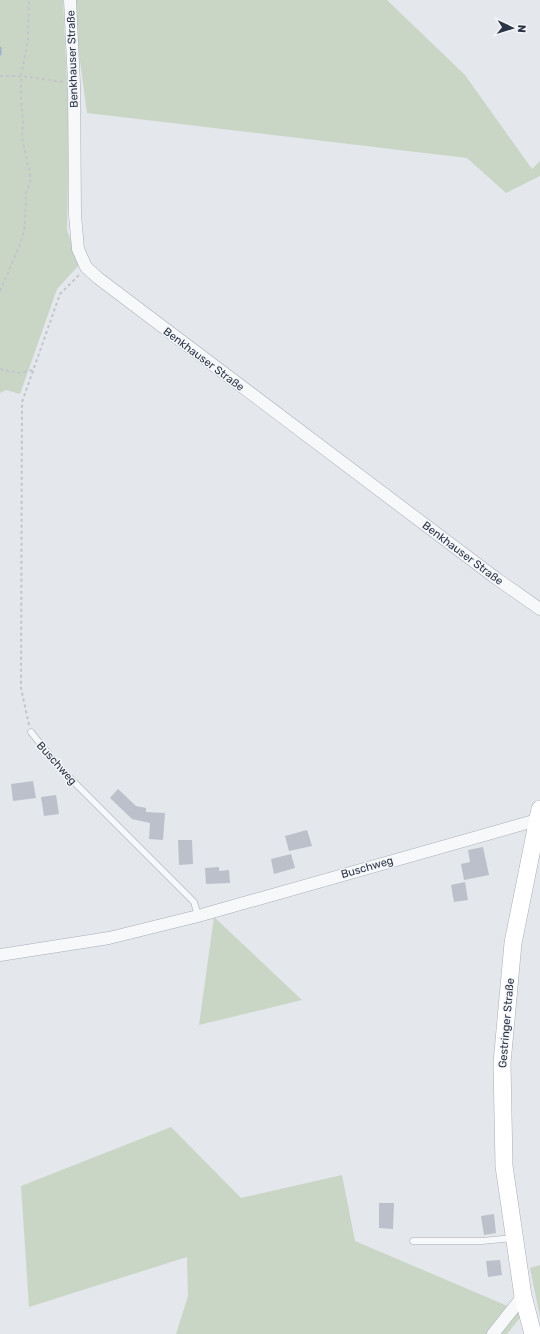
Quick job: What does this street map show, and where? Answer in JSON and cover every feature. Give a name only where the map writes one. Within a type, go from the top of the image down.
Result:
[{"type":"main road","name":"Gestringer Straße","points":[[533,1334],[523,1296],[504,1166],[502,1063],[513,943],[539,815]]},
{"type":"street","name":"Benkhauser Straße","points":[[70,0],[74,84],[75,215],[78,249],[86,267],[98,278],[478,565],[540,609]]},
{"type":"street","name":"Buschweg","points":[[0,955],[109,938],[198,916],[539,815]]},
{"type":"street","points":[[493,1334],[523,1296]]},
{"type":"lane","name":"Buschweg","points":[[31,732],[57,765],[194,902],[198,916]]},
{"type":"lane","points":[[413,1241],[482,1242],[514,1238]]},
{"type":"path","points":[[0,291],[21,242],[25,226],[26,193],[30,178],[22,138],[21,76],[28,39],[29,0]]},
{"type":"path","points":[[0,76],[21,76],[74,84]]},
{"type":"path","points":[[31,732],[21,688],[22,402],[60,294],[86,267]]},
{"type":"path","points":[[0,369],[18,373],[33,370]]},
{"type":"green space","points":[[0,0],[63,0],[69,124],[67,230],[79,265],[57,289],[20,394],[6,390],[0,393]]},
{"type":"green space","points":[[74,0],[387,0],[465,75],[532,169],[540,161],[540,176],[506,193],[467,158],[87,113],[75,24]]},
{"type":"green space","points":[[214,917],[302,1000],[199,1025]]},
{"type":"green space","points":[[171,1127],[241,1198],[342,1175],[355,1241],[524,1313],[507,1334],[176,1334],[188,1296],[187,1257],[29,1307],[21,1186]]},
{"type":"green space","points":[[540,1265],[540,1317],[530,1268]]},
{"type":"building","points":[[33,781],[36,798],[13,801],[11,784]]},
{"type":"building","points":[[118,789],[136,806],[146,808],[146,812],[165,813],[163,840],[149,839],[150,823],[132,819],[110,798]]},
{"type":"building","points":[[56,795],[59,814],[44,816],[41,797]]},
{"type":"building","points":[[307,830],[312,846],[289,851],[285,836]]},
{"type":"building","points":[[178,840],[192,840],[193,864],[179,865]]},
{"type":"building","points":[[483,847],[489,875],[464,880],[461,864],[470,862],[468,850]]},
{"type":"building","points":[[291,854],[295,868],[274,874],[271,859]]},
{"type":"building","points":[[219,867],[219,871],[229,870],[230,883],[206,884],[205,868]]},
{"type":"building","points":[[465,882],[468,900],[454,902],[451,885]]},
{"type":"building","points":[[379,1203],[394,1203],[393,1229],[379,1228]]},
{"type":"building","points":[[494,1214],[496,1233],[484,1235],[481,1216]]},
{"type":"building","points":[[500,1260],[502,1275],[488,1277],[486,1261]]},
{"type":"waterway","points":[[0,48],[0,54]]}]
